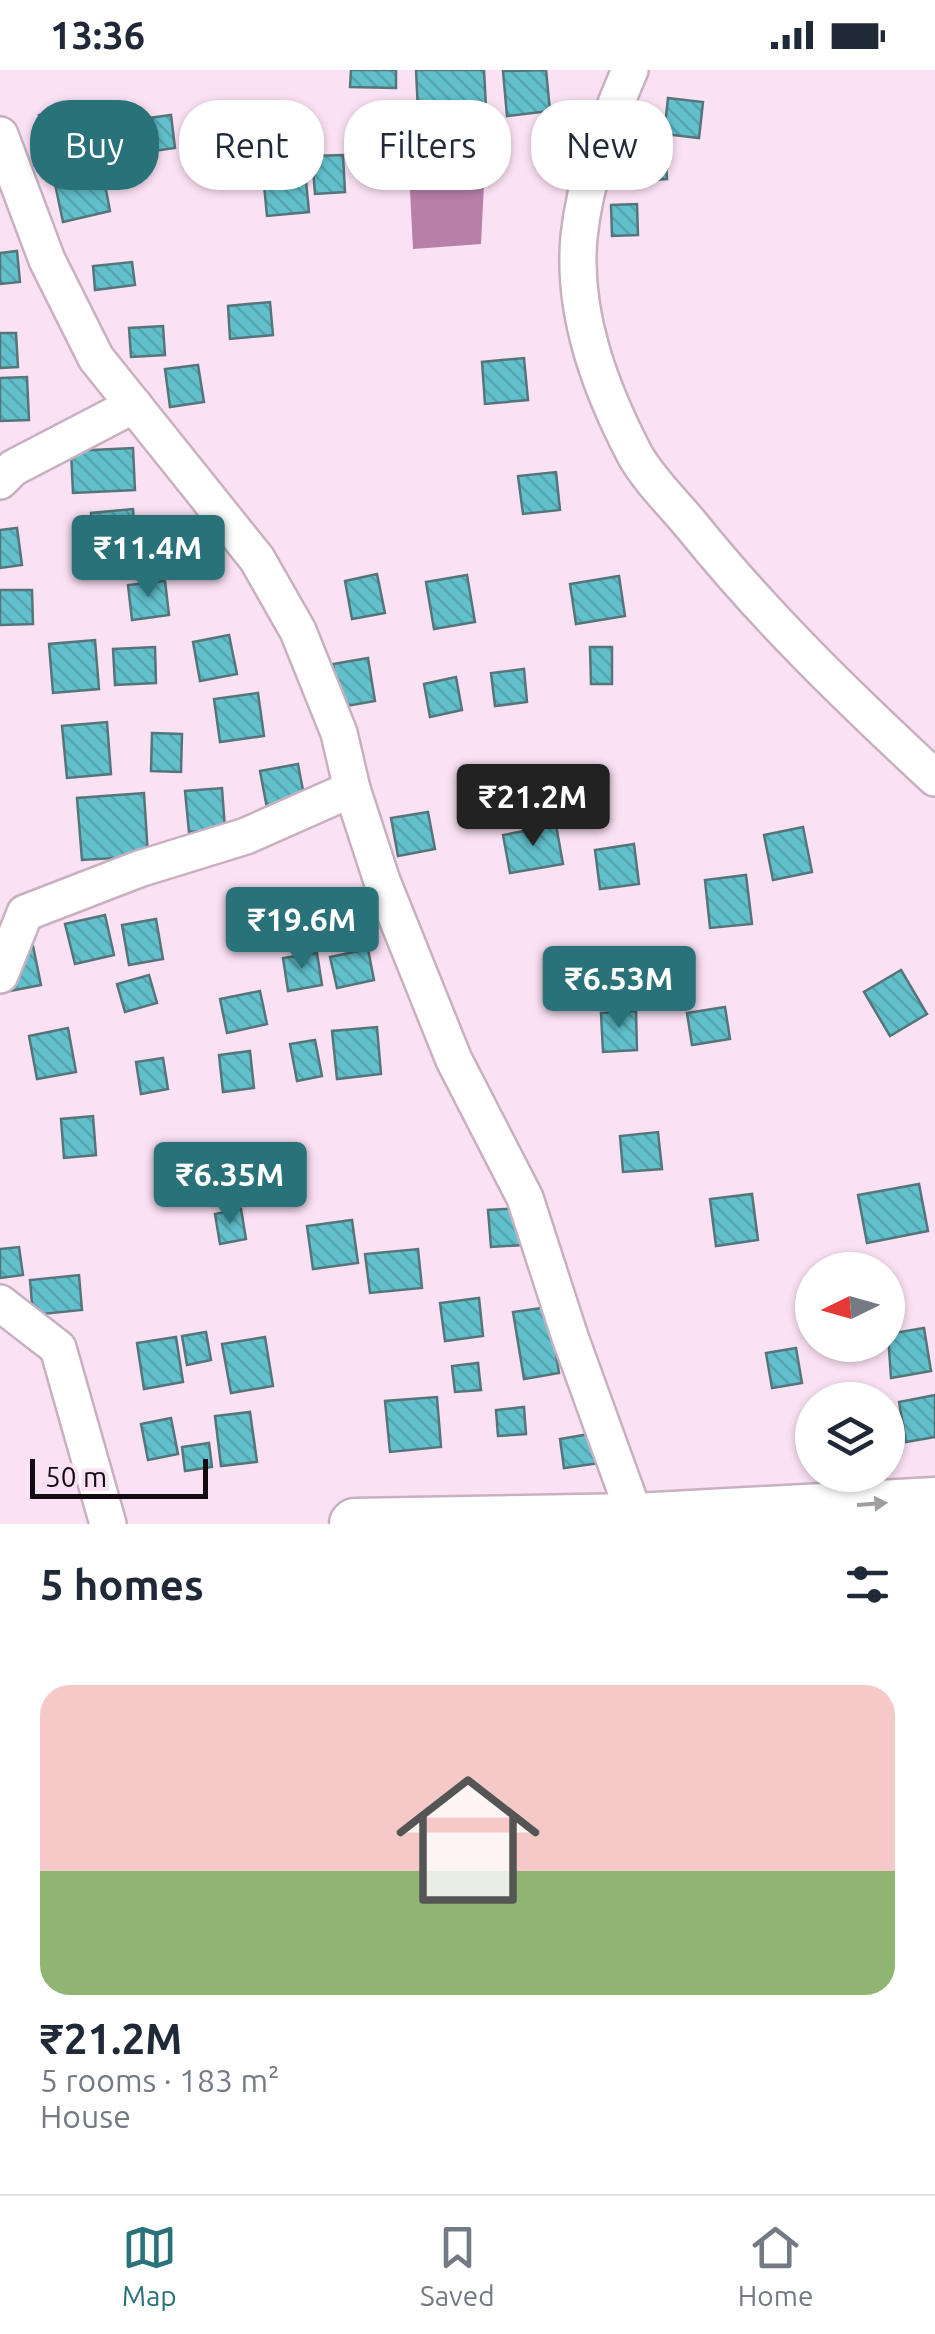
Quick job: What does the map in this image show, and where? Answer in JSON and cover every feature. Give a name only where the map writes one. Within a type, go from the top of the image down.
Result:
[{"type":"highway","points":[[354,1524],[636,1519],[935,1503]]},
{"type":"street","points":[[630,70],[595,153],[579,238],[583,324],[601,380],[637,458],[739,585],[847,696],[935,778]]},
{"type":"street","points":[[0,135],[47,260],[96,358],[257,559],[290,616],[339,733],[352,789],[382,882],[454,1060],[526,1198],[570,1338],[636,1519]]},
{"type":"street","points":[[0,480],[13,468],[134,405]]},
{"type":"street","points":[[0,975],[25,913],[138,869],[246,836],[352,789]]},
{"type":"street","points":[[0,1303],[58,1348],[108,1524]]},
{"type":"shaded area","points":[[410,190],[484,190],[481,244],[413,249]]},
{"type":"building","points":[[351,70],[396,70],[396,88],[350,87]]},
{"type":"building","points":[[416,70],[484,70],[486,100],[417,100]]},
{"type":"building","points":[[546,70],[549,100],[531,100],[531,113],[511,116],[503,71]]},
{"type":"building","points":[[668,98],[703,102],[699,138],[673,135],[673,100]]},
{"type":"building","points":[[171,115],[175,148],[159,150],[159,117]]},
{"type":"building","points":[[343,155],[345,192],[315,194],[315,190],[324,190],[324,156]]},
{"type":"building","points":[[56,190],[106,190],[110,211],[63,222]]},
{"type":"building","points":[[264,190],[307,190],[309,212],[267,216]]},
{"type":"building","points":[[637,204],[638,235],[612,236],[611,205]]},
{"type":"building","points":[[17,251],[20,282],[0,284],[0,253]]},
{"type":"building","points":[[132,262],[135,285],[95,290],[93,266]]},
{"type":"building","points":[[270,302],[273,335],[230,339],[228,306]]},
{"type":"building","points":[[163,326],[165,355],[131,357],[129,328]]},
{"type":"building","points":[[0,333],[16,333],[18,367],[0,368]]},
{"type":"building","points":[[524,358],[528,400],[485,404],[482,362]]},
{"type":"building","points":[[198,365],[204,402],[170,407],[165,369]]},
{"type":"building","points":[[27,377],[29,420],[0,421],[0,378]]},
{"type":"building","points":[[133,448],[135,490],[73,493],[71,451]]},
{"type":"building","points":[[556,472],[560,510],[523,514],[518,476]]},
{"type":"building","points":[[133,509],[136,547],[94,551],[91,513]]},
{"type":"building","points":[[17,528],[22,565],[0,568],[0,530]]},
{"type":"building","points":[[377,574],[385,613],[352,619],[345,581]]},
{"type":"building","points":[[467,575],[475,622],[434,629],[426,582]]},
{"type":"building","points":[[619,576],[625,616],[576,624],[570,584]]},
{"type":"building","points":[[165,581],[169,615],[132,620],[128,585]]},
{"type":"building","points":[[0,590],[32,590],[33,624],[0,625]]},
{"type":"building","points":[[229,635],[237,674],[200,681],[193,642]]},
{"type":"building","points":[[95,640],[99,689],[53,693],[49,644]]},
{"type":"building","points":[[155,647],[156,683],[115,685],[113,649]]},
{"type":"building","points":[[590,647],[612,647],[612,684],[591,684]]},
{"type":"building","points":[[368,658],[375,701],[340,707],[333,664]]},
{"type":"building","points":[[524,669],[527,702],[495,706],[491,673]]},
{"type":"building","points":[[456,677],[462,710],[430,717],[424,684]]},
{"type":"building","points":[[258,693],[264,736],[220,742],[214,699]]},
{"type":"building","points":[[107,722],[111,774],[67,778],[62,726]]},
{"type":"building","points":[[152,733],[182,734],[181,772],[151,771]]},
{"type":"building","points":[[298,764],[305,801],[267,808],[260,771]]},
{"type":"building","points":[[222,788],[225,829],[189,832],[185,791]]},
{"type":"building","points":[[144,793],[148,856],[82,860],[77,798]]},
{"type":"building","points":[[428,812],[435,849],[398,856],[391,818]]},
{"type":"building","points":[[556,825],[563,864],[510,873],[503,835]]},
{"type":"building","points":[[803,827],[812,872],[773,880],[764,835]]},
{"type":"building","points":[[634,844],[639,884],[600,889],[595,850]]},
{"type":"building","points":[[746,875],[752,924],[710,928],[705,880]]},
{"type":"building","points":[[361,901],[369,936],[325,945],[318,910]]},
{"type":"building","points":[[105,915],[114,955],[75,964],[65,924]]},
{"type":"building","points":[[156,919],[163,959],[129,965],[122,925]]},
{"type":"building","points":[[33,946],[41,985],[0,993],[0,952]]},
{"type":"building","points":[[368,949],[374,980],[337,988],[330,957]]},
{"type":"building","points":[[317,953],[322,985],[288,991],[283,958]]},
{"type":"building","points":[[901,970],[927,1014],[890,1036],[864,992]]},
{"type":"building","points":[[149,975],[157,1003],[125,1012],[117,984]]},
{"type":"building","points":[[260,991],[267,1024],[227,1033],[220,999]]},
{"type":"building","points":[[725,1007],[730,1039],[692,1045],[687,1013]]},
{"type":"building","points":[[636,1011],[637,1050],[603,1052],[601,1013]]},
{"type":"building","points":[[377,1027],[381,1074],[337,1079],[332,1031]]},
{"type":"building","points":[[68,1028],[76,1072],[37,1079],[29,1036]]},
{"type":"building","points":[[315,1040],[322,1076],[297,1081],[290,1044]]},
{"type":"building","points":[[250,1051],[254,1088],[223,1092],[219,1055]]},
{"type":"building","points":[[163,1058],[168,1089],[141,1094],[136,1062]]},
{"type":"building","points":[[93,1116],[96,1155],[64,1158],[61,1119]]},
{"type":"building","points":[[658,1132],[662,1169],[623,1172],[620,1136]]},
{"type":"building","points":[[919,1184],[928,1231],[867,1243],[858,1195]]},
{"type":"building","points":[[752,1194],[758,1240],[716,1246],[710,1199]]},
{"type":"building","points":[[521,1208],[523,1245],[491,1247],[488,1210]]},
{"type":"building","points":[[241,1209],[246,1239],[220,1244],[215,1214]]},
{"type":"building","points":[[352,1220],[358,1263],[313,1269],[307,1226]]},
{"type":"building","points":[[19,1247],[23,1275],[0,1278],[0,1249]]},
{"type":"building","points":[[418,1249],[422,1288],[370,1293],[365,1254]]},
{"type":"building","points":[[79,1275],[82,1310],[33,1315],[30,1280]]},
{"type":"building","points":[[479,1298],[483,1336],[445,1341],[440,1303]]},
{"type":"building","points":[[549,1307],[559,1373],[524,1379],[513,1312]]},
{"type":"building","points":[[924,1328],[931,1371],[891,1378],[890,1362],[905,1362],[905,1331]]},
{"type":"building","points":[[206,1332],[211,1360],[187,1365],[182,1336]]},
{"type":"building","points":[[176,1337],[183,1382],[144,1389],[137,1343]]},
{"type":"building","points":[[265,1337],[273,1386],[231,1393],[222,1344]]},
{"type":"building","points":[[795,1348],[802,1382],[772,1388],[766,1353]]},
{"type":"building","points":[[478,1363],[481,1390],[455,1392],[452,1366]]},
{"type":"building","points":[[935,1395],[935,1437],[906,1442],[905,1401]]},
{"type":"building","points":[[437,1397],[441,1447],[390,1452],[385,1401]]},
{"type":"building","points":[[524,1407],[526,1434],[498,1436],[496,1410]]},
{"type":"building","points":[[250,1412],[257,1462],[221,1466],[215,1416]]},
{"type":"building","points":[[171,1418],[178,1454],[148,1460],[141,1424]]},
{"type":"building","points":[[595,1433],[600,1463],[564,1468],[560,1439]]},
{"type":"building","points":[[209,1443],[212,1467],[185,1471],[182,1447]]}]
